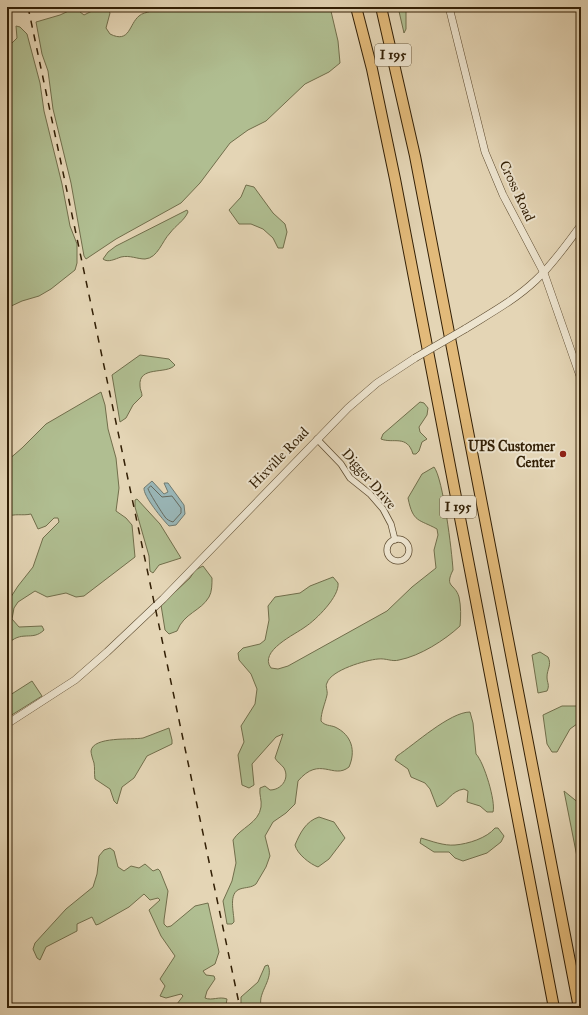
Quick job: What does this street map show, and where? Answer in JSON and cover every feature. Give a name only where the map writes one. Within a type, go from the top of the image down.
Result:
[{"type":"highway","points":[[351,7],[366,45]]},
{"type":"highway","name":"I 195","points":[[356,7],[366,45],[395,179],[554,1008]]},
{"type":"highway","name":"I 195","points":[[381,7],[415,156],[579,1008]]},
{"type":"street","name":"Cross Road","points":[[448,7],[485,152],[502,195],[544,273],[581,379]]},
{"type":"street","name":"Hixville Road","points":[[7,724],[75,680],[100,659],[163,599],[317,439],[365,392],[415,358],[513,299],[544,273],[581,225]]},
{"type":"street","name":"Digger Drive","points":[[317,439],[341,464],[350,478],[370,494],[383,509],[391,524],[395,540]]},
{"type":"green space","points":[[107,7],[110,13],[106,28],[110,34],[122,37],[128,32],[139,16],[151,11],[152,7],[330,7],[338,41],[340,63],[329,72],[305,84],[266,121],[248,130],[230,143],[200,183],[181,203],[116,239],[86,259],[84,256],[71,183],[53,109],[48,71],[42,54],[36,22],[60,15],[75,8],[84,15],[98,8]]},
{"type":"green space","points":[[398,7],[406,7],[406,29],[404,33]]},
{"type":"green space","points":[[16,26],[20,27],[27,34],[40,83],[44,111],[62,184],[70,226],[77,244],[77,263],[75,270],[51,289],[39,296],[22,301],[7,308],[7,48],[17,38]]},
{"type":"green space","points":[[246,185],[254,187],[273,213],[285,224],[287,232],[283,248],[278,248],[273,238],[263,229],[251,224],[239,224],[229,210],[241,197]]},
{"type":"green space","points":[[187,210],[188,212],[184,218],[167,236],[153,256],[145,259],[121,257],[109,261],[103,259],[108,252],[116,246]]},
{"type":"green space","points":[[140,355],[169,359],[175,365],[166,370],[154,371],[144,375],[141,379],[140,386],[142,396],[133,405],[126,418],[120,422],[112,375]]},
{"type":"green space","points":[[101,392],[105,405],[108,429],[116,458],[119,488],[116,511],[126,518],[132,525],[135,557],[84,596],[76,597],[66,593],[47,597],[35,591],[18,602],[14,608],[12,619],[19,627],[42,626],[44,630],[35,635],[22,636],[12,640],[7,645],[7,603],[33,567],[43,538],[59,522],[58,518],[54,518],[46,526],[38,529],[31,514],[13,515],[7,517],[7,461],[46,424]]},
{"type":"green space","points":[[420,402],[424,403],[428,408],[427,415],[419,427],[420,432],[427,439],[422,442],[419,451],[416,454],[413,454],[407,444],[403,442],[381,439],[383,434]]},
{"type":"green space","points":[[434,467],[441,485],[444,500],[453,570],[450,583],[459,597],[461,612],[460,626],[440,642],[415,655],[396,660],[381,659],[366,661],[350,666],[330,678],[326,684],[327,695],[322,711],[321,721],[324,724],[341,730],[349,739],[352,755],[349,767],[337,771],[320,769],[313,770],[306,773],[298,781],[295,804],[286,813],[273,822],[265,836],[270,856],[266,867],[256,884],[236,891],[232,903],[234,922],[232,924],[227,924],[223,901],[232,881],[236,863],[233,840],[260,813],[260,788],[265,786],[270,790],[274,790],[281,786],[286,776],[284,768],[275,758],[283,734],[276,737],[252,764],[254,785],[249,788],[242,785],[238,755],[244,742],[241,726],[255,704],[257,689],[251,674],[239,660],[238,653],[243,648],[260,644],[265,640],[269,620],[268,606],[275,597],[300,593],[310,586],[333,577],[338,583],[338,588],[335,594],[321,613],[310,624],[274,649],[268,662],[271,668],[278,669],[288,666],[387,611],[412,587],[436,568],[434,550],[438,535],[437,529],[421,521],[415,516],[412,512],[408,498],[422,474]]},
{"type":"green space","points":[[137,499],[160,524],[181,558],[159,565],[153,573],[150,571],[149,556],[135,507],[135,500]]},
{"type":"green space","points":[[203,566],[212,578],[209,597],[202,606],[184,620],[177,631],[169,634],[165,630],[161,605],[190,578],[195,570]]},
{"type":"green space","points":[[540,652],[548,657],[549,660],[547,674],[548,689],[547,691],[538,693],[532,655]]},
{"type":"green space","points":[[32,681],[42,696],[7,718],[7,697]]},
{"type":"green space","points":[[581,703],[581,721],[570,729],[557,752],[552,752],[547,744],[543,715],[562,706],[576,706]]},
{"type":"green space","points":[[470,712],[473,723],[476,754],[489,782],[493,800],[493,812],[487,812],[480,806],[467,802],[468,791],[464,789],[453,794],[437,807],[430,789],[425,783],[411,777],[408,769],[395,760],[397,756],[443,723],[462,713]]},
{"type":"green space","points":[[169,728],[172,744],[147,756],[134,778],[122,787],[117,804],[114,801],[110,789],[95,779],[91,751],[93,746],[105,741],[143,738]]},
{"type":"green space","points":[[564,791],[580,804],[581,877]]},
{"type":"green space","points":[[319,817],[334,822],[345,838],[329,859],[318,867],[311,864],[304,858],[298,852],[295,845],[301,832],[307,824]]},
{"type":"green space","points":[[495,828],[498,828],[504,836],[501,842],[487,853],[463,861],[455,858],[449,852],[434,852],[420,843],[421,838],[446,845],[466,843],[482,838],[492,832]]},
{"type":"green space","points":[[110,848],[114,851],[118,867],[124,871],[131,866],[139,868],[145,864],[153,871],[158,869],[160,871],[168,891],[164,920],[164,924],[167,927],[171,926],[195,906],[208,903],[219,952],[215,964],[203,971],[206,975],[214,976],[215,979],[207,991],[205,998],[227,999],[226,1005],[220,1008],[174,1008],[183,996],[181,994],[166,998],[160,996],[165,986],[160,979],[175,956],[161,936],[149,910],[160,900],[158,898],[150,900],[144,894],[129,907],[99,924],[96,925],[92,917],[77,924],[77,931],[46,947],[40,960],[37,958],[33,949],[35,943],[66,909],[93,887],[97,874],[99,856],[104,850]]},
{"type":"green space","points":[[268,965],[269,975],[262,995],[261,1005],[259,1008],[241,1008],[241,997],[258,982],[265,966]]},
{"type":"water","points":[[152,481],[164,494],[168,492],[164,483],[168,483],[184,505],[185,514],[176,525],[169,526],[150,502],[144,488]]},
{"type":"railway","points":[[28,7],[240,1008]]},
{"type":"place","name":"UPS Customer Center","points":[[563,454]]}]
